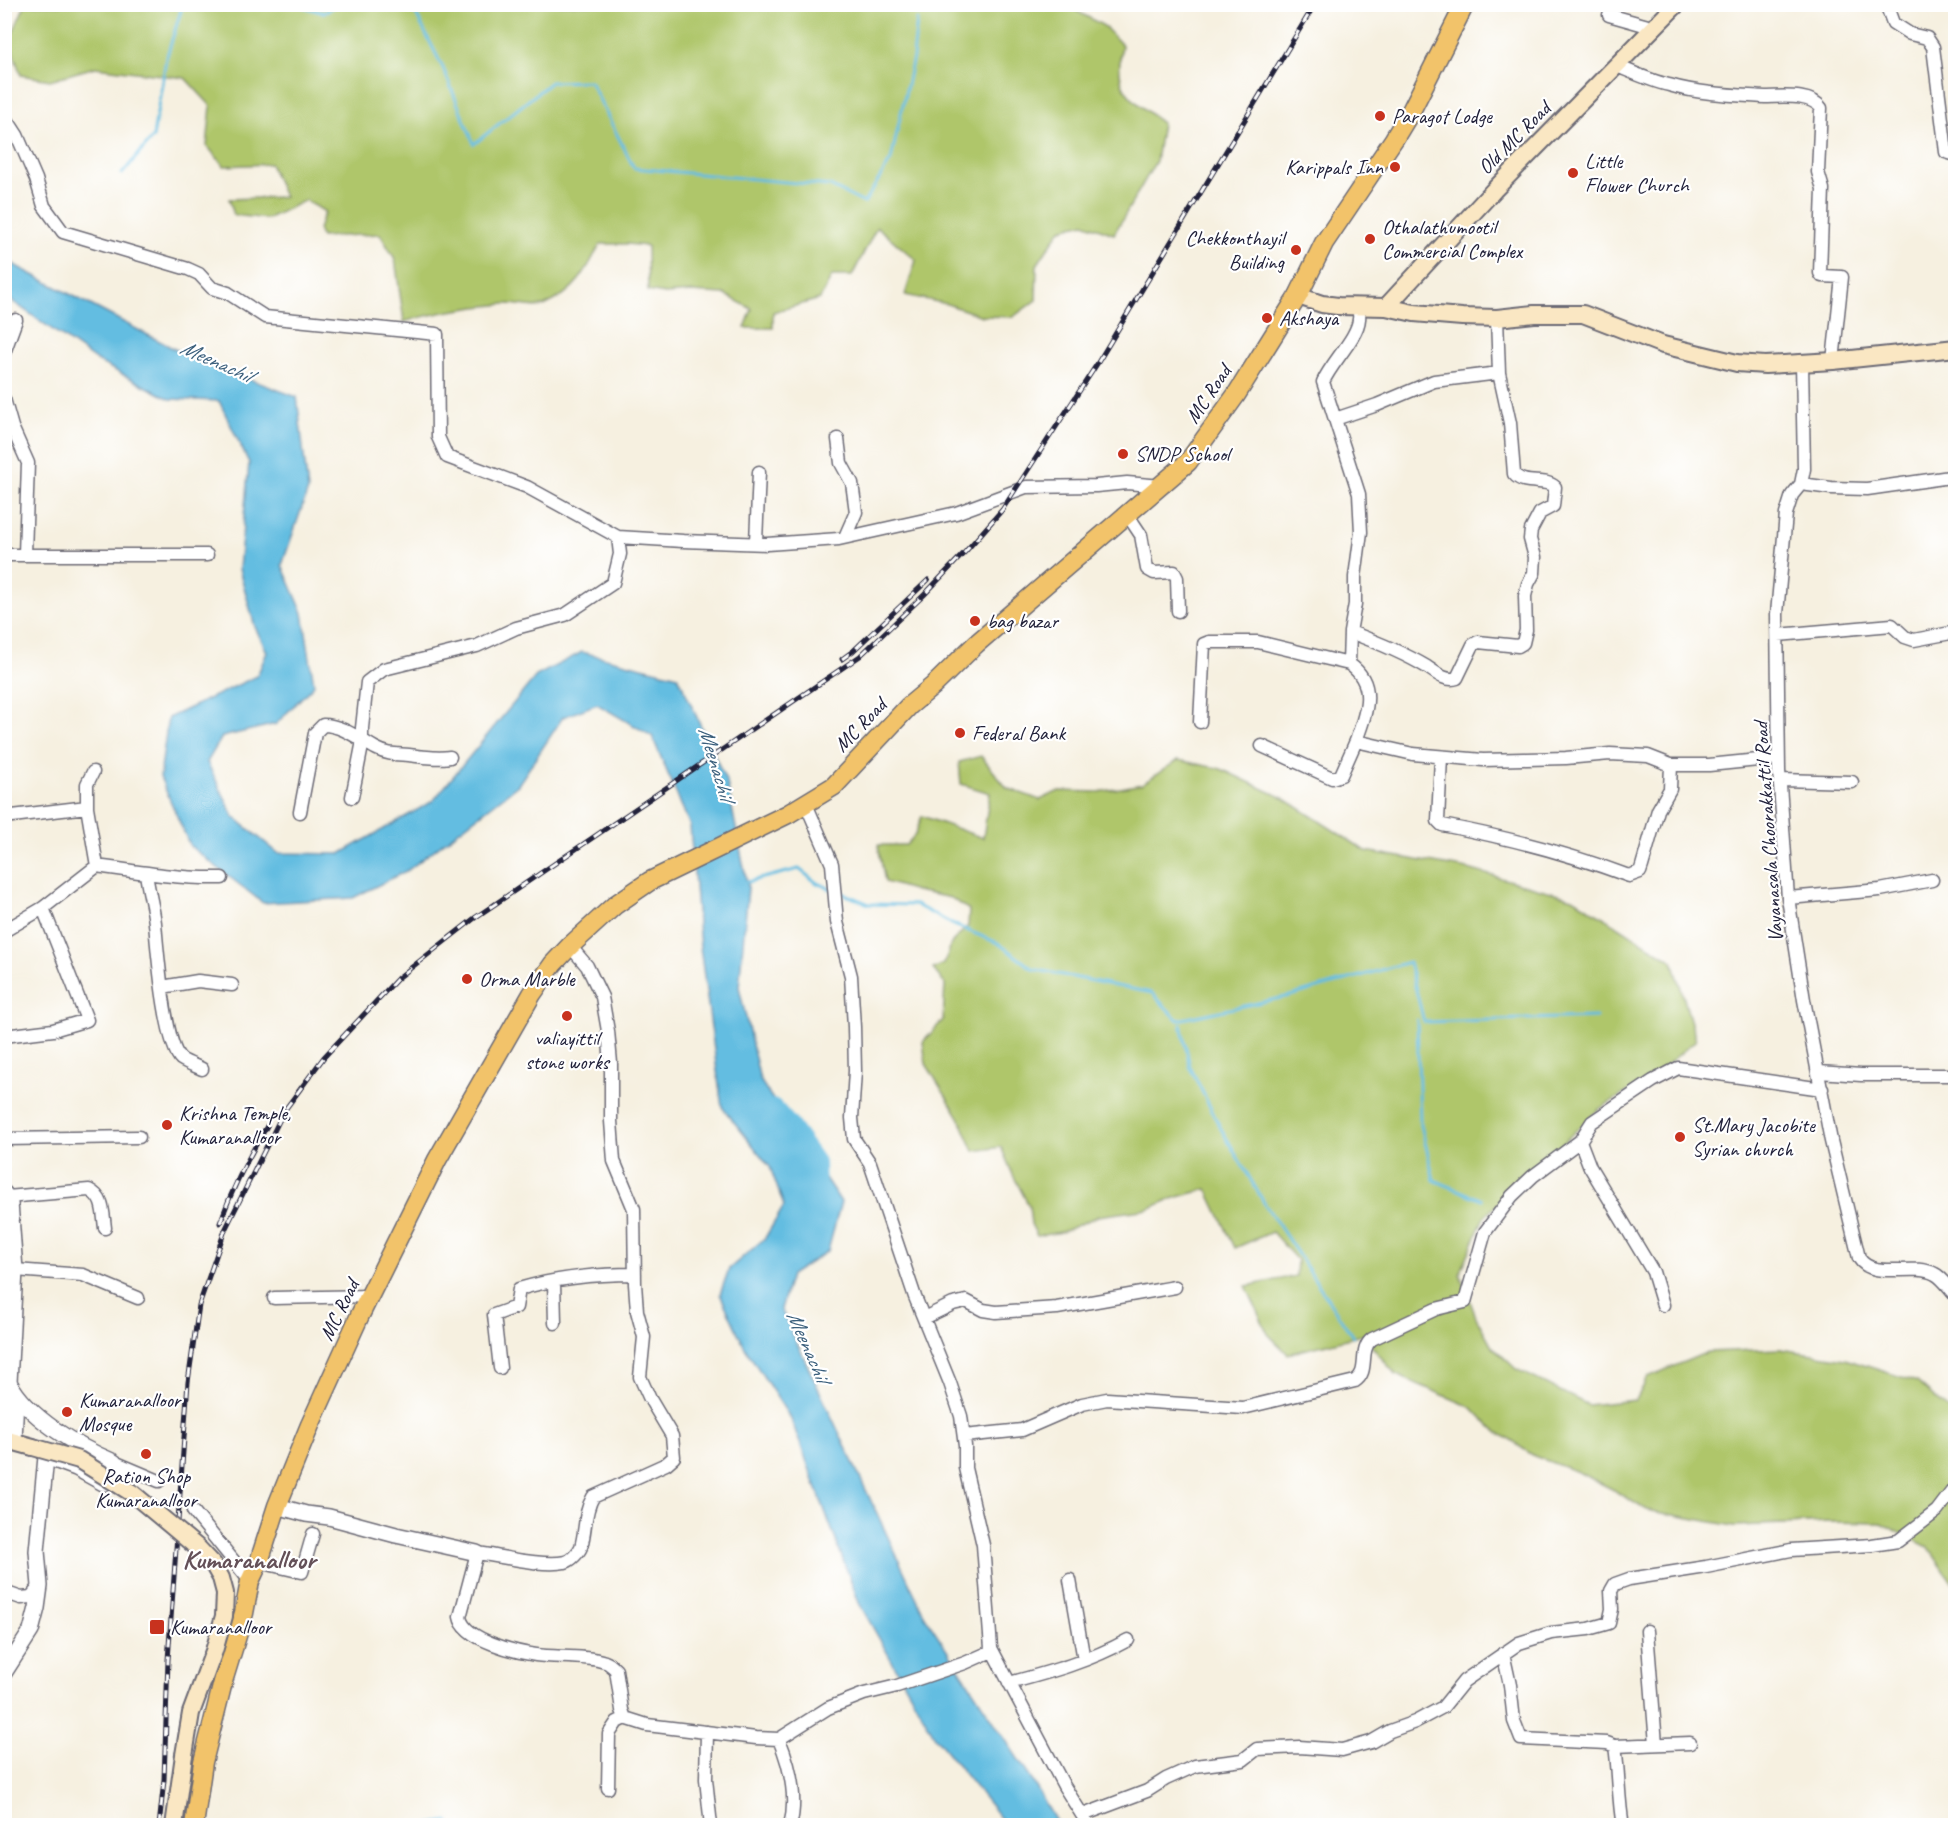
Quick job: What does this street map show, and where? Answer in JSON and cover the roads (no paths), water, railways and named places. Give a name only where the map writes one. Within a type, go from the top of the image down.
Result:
[{"type":"main road","name":"MC Road","points":[[194,1826],[206,1751],[224,1678],[244,1613],[250,1581],[259,1562],[277,1506],[310,1425],[437,1160],[532,994],[553,964],[615,905],[650,881],[806,804],[834,786],[909,706],[976,644],[1188,462],[1218,420],[1298,296],[1324,243],[1411,111],[1465,4]]},
{"type":"main road","name":"Old MC Road","points":[[1386,307],[1494,190],[1677,4]]},
{"type":"main road","points":[[1298,296],[1322,304],[1386,307],[1414,313],[1497,318],[1534,314],[1583,314],[1663,345],[1737,363],[1765,365],[1833,361],[1956,348]]},
{"type":"main road","points":[[9,1440],[39,1452],[79,1460],[132,1492],[198,1548],[213,1564],[221,1578],[225,1593],[224,1616],[214,1651],[191,1713],[174,1826]]},
{"type":"street","points":[[1886,4],[1893,23],[1910,34],[1927,38],[1933,47],[1946,152],[1956,155]]},
{"type":"street","points":[[1609,15],[1655,28]]},
{"type":"street","points":[[1617,66],[1669,85],[1720,94],[1814,101],[1821,108],[1818,172],[1823,189],[1820,273],[1822,276],[1842,277],[1833,361]]},
{"type":"street","points":[[4,115],[17,135],[36,179],[44,206],[63,232],[188,269],[199,274],[212,288],[228,293],[265,317],[437,334],[438,436],[447,457],[527,487],[618,537],[767,544],[845,537],[956,513],[1026,487],[1085,487],[1127,483],[1162,486]]},
{"type":"street","points":[[1348,664],[1361,532],[1359,494],[1323,382],[1357,330],[1358,305]]},
{"type":"street","points":[[1350,632],[1412,658],[1452,680],[1456,678],[1473,645],[1478,642],[1518,646],[1523,642],[1526,630],[1526,596],[1535,567],[1530,539],[1540,513],[1553,506],[1555,486],[1551,483],[1526,481],[1514,474],[1510,423],[1499,373],[1497,318]]},
{"type":"street","points":[[4,353],[16,320]]},
{"type":"street","name":"Vayanasala Choorakkattil Road","points":[[1802,363],[1804,469],[1801,484],[1792,495],[1786,514],[1777,614],[1779,635],[1778,758],[1788,898],[1804,1000],[1841,1183],[1859,1258],[1863,1265],[1873,1269],[1923,1271],[1936,1274],[1956,1295]]},
{"type":"street","points":[[1335,419],[1377,405],[1434,381],[1499,373]]},
{"type":"street","points":[[4,399],[12,427],[28,463],[25,554]]},
{"type":"street","points":[[838,439],[841,463],[852,483],[856,512],[845,537]]},
{"type":"street","points":[[756,542],[759,472]]},
{"type":"street","points":[[1801,484],[1867,489],[1956,478]]},
{"type":"street","points":[[1127,514],[1141,535],[1147,569],[1154,573],[1174,572],[1177,578],[1178,611]]},
{"type":"street","points":[[352,797],[362,746],[367,682],[384,669],[477,646],[516,628],[565,615],[613,583],[620,554],[618,537]]},
{"type":"street","points":[[4,555],[207,555]]},
{"type":"street","points":[[1779,635],[1893,625],[1905,637],[1914,640],[1956,632]]},
{"type":"street","points":[[1200,722],[1204,644],[1209,642],[1258,642],[1348,664],[1357,669],[1367,686],[1368,702],[1356,741],[1341,775],[1332,778],[1262,746]]},
{"type":"street","points":[[300,812],[315,733],[323,725],[333,725],[362,738],[378,750],[395,756],[409,755],[429,759],[450,757]]},
{"type":"street","points":[[1356,741],[1413,754],[1483,760],[1566,758],[1610,754],[1648,756],[1671,765],[1709,765],[1778,758]]},
{"type":"street","points":[[1441,757],[1438,821],[1442,825],[1543,848],[1629,876],[1640,872],[1658,810],[1670,789],[1671,765]]},
{"type":"street","points":[[93,772],[87,784],[87,807],[97,866]]},
{"type":"street","points":[[1781,780],[1852,782]]},
{"type":"street","points":[[806,804],[827,850],[837,922],[850,976],[855,1071],[852,1118],[854,1139],[870,1163],[915,1297],[956,1400],[964,1436],[965,1468],[983,1545],[989,1606],[989,1639],[992,1651],[1064,1786],[1086,1820],[1195,1766],[1243,1760],[1257,1749],[1299,1747],[1342,1750],[1371,1742],[1443,1707],[1464,1682],[1519,1643],[1551,1633],[1588,1629],[1609,1623],[1612,1609],[1611,1591],[1615,1584],[1629,1579],[1791,1550],[1872,1545],[1898,1541],[1937,1511],[1956,1486]]},
{"type":"street","points":[[4,817],[87,807]]},
{"type":"street","points":[[4,931],[43,908],[97,866],[203,879],[222,878]]},
{"type":"street","points":[[146,873],[171,1037],[180,1058],[202,1069]]},
{"type":"street","points":[[1788,898],[1880,890],[1932,880]]},
{"type":"street","points":[[4,1036],[53,1030],[87,1020],[43,908]]},
{"type":"street","points":[[277,1506],[477,1553],[550,1563],[567,1562],[580,1550],[586,1528],[587,1506],[593,1497],[666,1464],[674,1457],[672,1436],[640,1377],[644,1337],[637,1311],[634,1209],[614,1161],[611,1063],[602,997],[587,966],[570,946]]},
{"type":"street","points":[[162,987],[198,981],[232,985]]},
{"type":"street","points":[[964,1436],[1022,1430],[1082,1404],[1107,1399],[1243,1408],[1355,1381],[1361,1377],[1366,1347],[1372,1339],[1436,1309],[1464,1302],[1485,1232],[1512,1196],[1533,1176],[1580,1141],[1592,1122],[1653,1082],[1678,1068],[1822,1089]]},
{"type":"street","points":[[1819,1072],[1861,1075],[1956,1075]]},
{"type":"street","points":[[4,1139],[139,1137]]},
{"type":"street","points":[[1580,1141],[1590,1167],[1653,1272],[1663,1305]]},
{"type":"street","points":[[105,1228],[99,1198],[89,1190],[6,1195],[10,1203],[11,1260],[9,1382],[16,1396],[28,1409],[89,1451],[159,1481]]},
{"type":"street","points":[[11,1260],[82,1275],[138,1298]]},
{"type":"street","points":[[500,1368],[494,1316],[516,1307],[519,1289],[604,1274],[635,1274]]},
{"type":"street","points":[[554,1281],[555,1323]]},
{"type":"street","points":[[924,1318],[953,1304],[966,1301],[983,1310],[1057,1308],[1175,1287]]},
{"type":"street","points":[[274,1298],[370,1296]]},
{"type":"street","points":[[9,1440],[16,1396]]},
{"type":"street","points":[[4,1673],[31,1631],[37,1608],[40,1586],[37,1551],[39,1452],[103,1483],[116,1480],[118,1472],[114,1462]]},
{"type":"street","points":[[193,1511],[250,1581]]},
{"type":"street","points":[[259,1562],[302,1572],[313,1534]]},
{"type":"street","points":[[477,1553],[460,1617],[462,1624],[480,1638],[506,1648],[536,1655],[606,1662],[616,1670],[625,1718]]},
{"type":"street","points":[[1070,1580],[1084,1660]]},
{"type":"street","points":[[4,1592],[21,1598],[32,1597],[40,1586]]},
{"type":"street","points":[[1647,1631],[1656,1744]]},
{"type":"street","points":[[1009,1683],[1055,1671],[1104,1653],[1128,1640]]},
{"type":"street","points":[[608,1788],[609,1734],[617,1722],[625,1718],[647,1725],[779,1739],[828,1708],[864,1694],[897,1686],[965,1663],[992,1651]]},
{"type":"street","points":[[1503,1653],[1510,1685],[1514,1721],[1521,1739],[1607,1743],[1615,1746],[1690,1743]]},
{"type":"street","points":[[707,1732],[706,1779],[711,1826]]},
{"type":"street","points":[[779,1739],[792,1782],[795,1809],[790,1826]]},
{"type":"street","points":[[1615,1746],[1623,1826]]},
{"type":"street","points":[[177,1800],[198,1804]]},
{"type":"street","points":[[1788,1826],[1793,1826]]},
{"type":"water","points":[[4,258],[188,356],[297,397],[308,490],[282,565],[303,613],[314,685],[276,724],[222,737],[207,762],[234,817],[278,853],[340,854],[433,801],[536,676],[582,652],[678,676],[727,783],[748,888],[739,987],[760,1080],[841,1202],[828,1251],[791,1275],[781,1309],[925,1616],[1033,1782],[1058,1825],[1006,1825],[935,1737],[859,1603],[791,1419],[745,1348],[720,1294],[729,1269],[765,1238],[784,1206],[770,1167],[722,1107],[700,947],[690,826],[652,736],[597,704],[563,717],[518,785],[408,870],[353,898],[263,903],[190,846],[160,777],[168,718],[257,676],[267,652],[255,627],[239,569],[249,463],[219,401],[170,399],[97,361],[5,296]]},
{"type":"waterway","points":[[122,174],[153,137],[166,59],[183,4]]},
{"type":"waterway","points":[[295,4],[324,13],[338,4]]},
{"type":"waterway","points":[[411,4],[443,68],[474,144],[551,82],[590,81],[634,168],[830,186],[864,203],[891,160],[913,57],[917,20]]},
{"type":"waterway","points":[[743,883],[799,869],[817,883],[831,889]]},
{"type":"waterway","points":[[837,891],[869,904],[916,905],[952,924],[998,943],[1033,969],[1152,993],[1178,1020],[1290,996],[1409,962],[1424,1022],[1596,1017]]},
{"type":"waterway","points":[[1417,1020],[1420,1121],[1434,1180],[1482,1200]]},
{"type":"waterway","points":[[1181,1024],[1190,1067],[1220,1127],[1266,1206],[1353,1337]]},
{"type":"waterway","name":"Meenachil","points":[[774,1108],[816,1162],[817,1189]]},
{"type":"waterway","points":[[422,1826],[448,1821],[451,1826]]},
{"type":"railway","points":[[159,1826],[164,1780],[168,1660],[188,1382],[199,1305],[225,1230],[284,1111],[324,1057],[398,978],[476,917],[860,656],[965,552],[1002,510],[1097,364],[1315,4]]},
{"type":"railway","points":[[842,659],[928,580]]},
{"type":"railway","points":[[220,1223],[241,1173],[267,1126]]},
{"type":"place","name":"Paragot Lodge","points":[[1380,116]]},
{"type":"place","name":"Karippals Inn","points":[[1395,167]]},
{"type":"place","name":"Little Flower Church","points":[[1573,173]]},
{"type":"place","name":"Othalathumootil Commercial Complex","points":[[1370,239]]},
{"type":"place","name":"Chekkonthayil Building","points":[[1296,250]]},
{"type":"place","name":"Akshaya","points":[[1267,318]]},
{"type":"place","name":"SNDP School","points":[[1123,454]]},
{"type":"place","name":"bag bazar","points":[[975,621]]},
{"type":"place","name":"Federal Bank","points":[[960,733]]},
{"type":"place","name":"Orma Marble","points":[[467,979]]},
{"type":"place","name":"valiayittil stone works","points":[[567,1016]]},
{"type":"place","name":"Krishna Temple, Kumaranalloor","points":[[167,1125]]},
{"type":"place","name":"St.Mary Jacobite Syrian church","points":[[1680,1137]]},
{"type":"place","name":"Kumaranalloor Mosque","points":[[67,1412]]},
{"type":"place","name":"Ration Shop Kumaranalloor","points":[[146,1454]]},
{"type":"place","name":"Kumaranalloor","points":[[157,1627]]},
{"type":"district","name":"Kumaranalloor","points":[[249,1559]]}]
